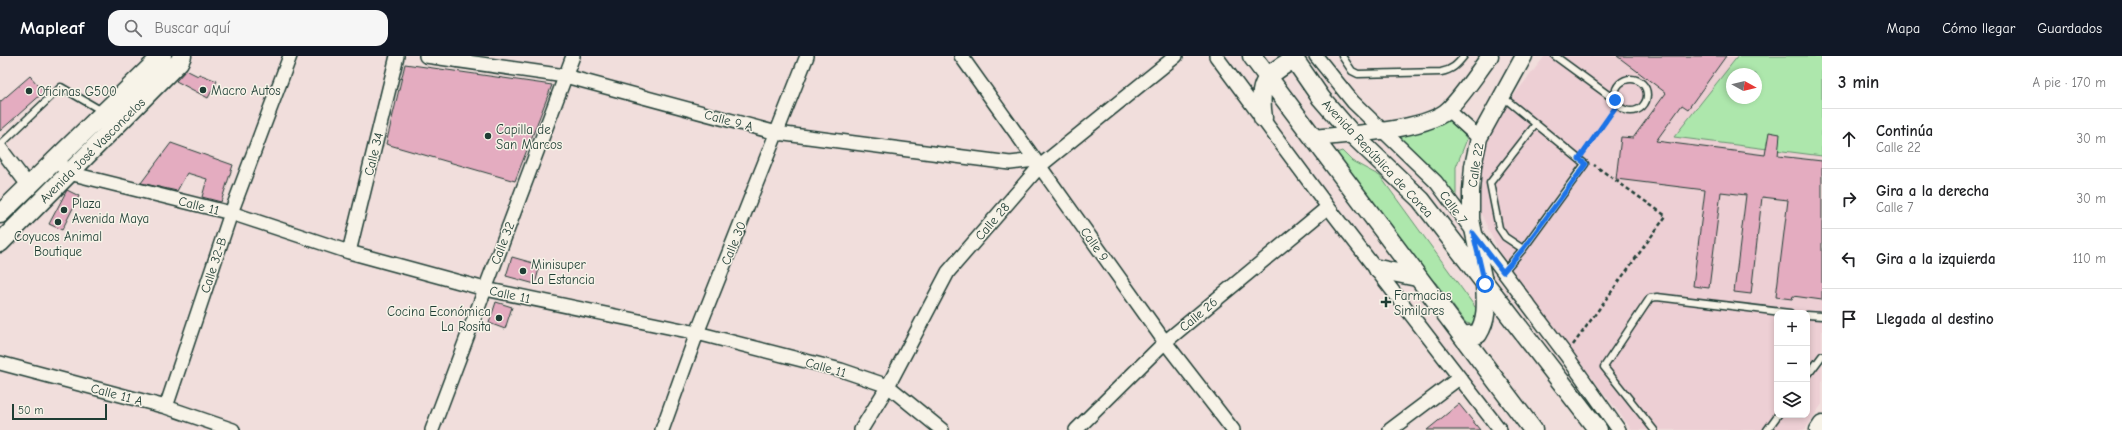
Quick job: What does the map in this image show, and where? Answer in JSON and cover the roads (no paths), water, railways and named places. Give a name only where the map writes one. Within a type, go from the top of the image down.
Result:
[{"type":"main road","name":"Avenida José Vasconcelos","points":[[0,214],[28,185],[105,113],[162,56]]},
{"type":"main road","name":"Avenida José Vasconcelos","points":[[0,243],[179,62],[182,56]]},
{"type":"main road","points":[[1252,56],[1533,430]]},
{"type":"main road","points":[[1263,118],[1260,99],[1268,77],[1273,71],[1293,57]]},
{"type":"main road","name":"Avenida República de Corea","points":[[1293,57],[1321,98],[1352,134],[1421,200],[1598,430]]},
{"type":"main road","points":[[1378,269],[1417,277]]},
{"type":"main road","points":[[1462,336],[1478,334],[1484,325],[1486,315],[1485,284]]},
{"type":"street","name":"Calle 32-B","points":[[166,408],[230,212],[290,56]]},
{"type":"street","name":"Calle 34","points":[[349,252],[397,56]]},
{"type":"street","name":"Calle 9 A","points":[[426,56],[565,76],[777,133],[1010,163],[1038,163]]},
{"type":"street","name":"Calle 32","points":[[432,430],[573,56]]},
{"type":"street","name":"Calle 30","points":[[662,430],[697,333],[807,56]]},
{"type":"street","name":"Calle 9","points":[[961,56],[1165,342],[1233,430]]},
{"type":"street","name":"Calle 28","points":[[861,430],[888,386],[948,272],[1038,163],[1176,56]]},
{"type":"street","points":[[1216,56],[1328,207],[1378,269],[1459,378],[1500,430]]},
{"type":"street","name":"Calle 7","points":[[1316,56],[1337,84],[1436,182],[1566,355],[1619,430]]},
{"type":"street","points":[[1315,138],[1382,130],[1435,118],[1448,110],[1490,56]]},
{"type":"street","name":"Calle 22","points":[[1485,284],[1473,233],[1470,190],[1473,166],[1479,138],[1524,56]]},
{"type":"street","points":[[1448,110],[1479,138]]},
{"type":"street","points":[[0,146],[28,185]]},
{"type":"street","points":[[56,160],[69,173]]},
{"type":"street","name":"Calle 11","points":[[69,173],[230,212],[349,252],[485,289],[697,333],[840,370],[888,386],[942,430]]},
{"type":"street","name":"Calle 26","points":[[1076,430],[1165,342],[1328,207]]},
{"type":"street","name":"Calle 11 A","points":[[0,362],[166,408],[233,430]]},
{"type":"street","points":[[1390,430],[1459,378]]},
{"type":"street","points":[[1818,430],[1822,424]]},
{"type":"lane","points":[[1342,56],[1352,71],[1358,74],[1441,72],[1453,68],[1464,56]]},
{"type":"lane","points":[[1555,56],[1626,111],[1637,110],[1645,103],[1647,98],[1645,88],[1638,80],[1627,79],[1618,84],[1614,94],[1616,102]]},
{"type":"lane","points":[[0,146],[61,87],[105,113]]},
{"type":"lane","points":[[1502,96],[1580,157],[1586,164],[1523,249],[1503,272]]},
{"type":"lane","points":[[1523,249],[1505,237],[1499,228],[1490,183],[1536,124]]},
{"type":"lane","points":[[1654,430],[1604,366],[1650,298],[1657,297],[1774,311]]},
{"type":"lane","points":[[1810,315],[1822,316]]},
{"type":"lane","points":[[1810,372],[1822,356]]},
{"type":"lane","points":[[1767,430],[1776,418]]},
{"type":"place","name":"Macro Autos","points":[[203,90]]},
{"type":"place","name":"Oficinas G500","points":[[29,91]]},
{"type":"place","name":"Capilla de San Marcos","points":[[488,136]]},
{"type":"place","name":"Plaza Avenida Maya","points":[[64,210]]},
{"type":"place","name":"Coyucos Animal Boutique","points":[[58,222]]},
{"type":"place","name":"Minisuper La Estancia","points":[[523,271]]},
{"type":"place","name":"Farmacias Similares","points":[[1386,302]]},
{"type":"place","name":"Cocina Económica La Rosita","points":[[499,318]]}]
